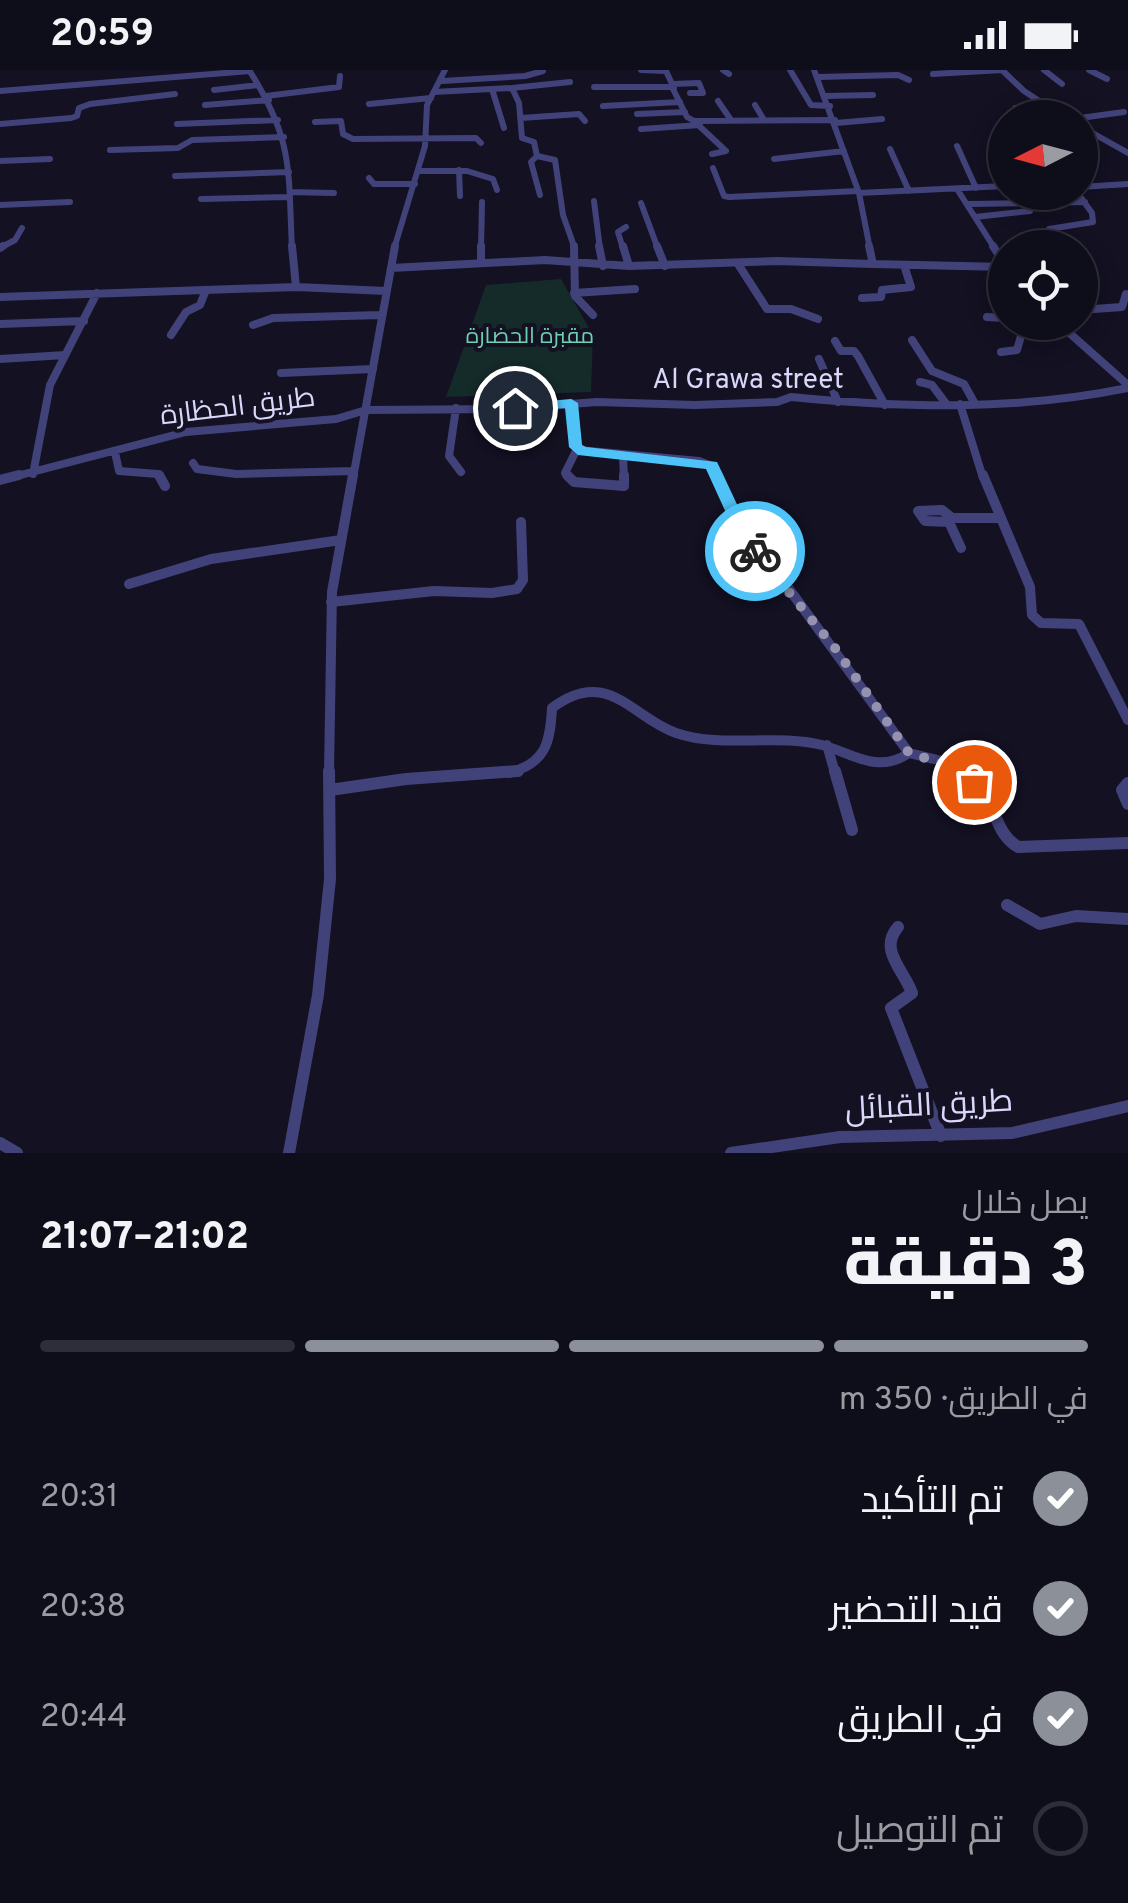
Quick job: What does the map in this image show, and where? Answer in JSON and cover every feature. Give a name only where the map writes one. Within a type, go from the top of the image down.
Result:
[{"type":"street","points":[[0,91],[250,70],[268,98],[284,137],[289,172],[288,229],[296,287]]},
{"type":"street","points":[[641,70],[666,71],[685,112],[726,152],[712,154]]},
{"type":"street","points":[[790,70],[811,105],[830,106]]},
{"type":"street","points":[[933,74],[1002,70],[1039,100]]},
{"type":"street","points":[[1044,70],[1062,84]]},
{"type":"street","points":[[1089,70],[1108,78]]},
{"type":"street","points":[[289,1153],[318,996],[330,878],[331,602],[390,268],[419,171],[424,116],[444,76],[526,76],[543,71]]},
{"type":"street","points":[[872,264],[859,192],[816,74],[898,75],[909,80]]},
{"type":"street","points":[[205,105],[342,87],[340,76]]},
{"type":"street","points":[[368,104],[570,82]]},
{"type":"street","points":[[594,86],[699,83],[703,92],[690,94]]},
{"type":"street","points":[[214,90],[258,85]]},
{"type":"street","points":[[512,88],[522,138],[534,142],[537,156]]},
{"type":"street","points":[[492,89],[504,128]]},
{"type":"street","points":[[0,124],[74,118],[79,108],[90,104],[175,94]]},
{"type":"street","points":[[825,96],[873,94]]},
{"type":"street","points":[[718,101],[731,120]]},
{"type":"street","points":[[603,106],[680,102]]},
{"type":"street","points":[[754,106],[764,120]]},
{"type":"street","points":[[638,114],[685,112]]},
{"type":"street","points":[[1098,116],[1124,112]]},
{"type":"street","points":[[521,118],[579,114],[585,121]]},
{"type":"street","points":[[641,129],[731,120],[882,119]]},
{"type":"street","points":[[178,124],[278,120]]},
{"type":"street","points":[[315,122],[338,120],[343,134],[350,138],[478,138],[481,143]]},
{"type":"street","points":[[1098,136],[1128,153]]},
{"type":"street","points":[[110,150],[178,148],[192,140],[284,137]]},
{"type":"street","points":[[1108,142],[1128,140]]},
{"type":"street","points":[[956,146],[976,188]]},
{"type":"street","points":[[890,149],[909,191]]},
{"type":"street","points":[[774,159],[844,152]]},
{"type":"street","points":[[537,156],[532,162],[540,195]]},
{"type":"street","points":[[537,156],[555,159],[563,215],[578,264]]},
{"type":"street","points":[[0,162],[50,159]]},
{"type":"street","points":[[713,168],[724,196],[729,197],[988,187]]},
{"type":"street","points":[[419,171],[459,170],[493,179],[497,190]]},
{"type":"street","points":[[459,170],[460,196]]},
{"type":"street","points":[[176,176],[289,172]]},
{"type":"street","points":[[370,178],[374,184],[415,184]]},
{"type":"street","points":[[1098,187],[1128,184]]},
{"type":"street","points":[[957,189],[988,235]]},
{"type":"street","points":[[201,200],[334,193]]},
{"type":"street","points":[[594,201],[604,266]]},
{"type":"street","points":[[0,205],[70,202]]},
{"type":"street","points":[[482,202],[482,263]]},
{"type":"street","points":[[641,202],[665,266]]},
{"type":"street","points":[[968,204],[988,204]]},
{"type":"street","points":[[1049,229],[1093,222],[1095,218],[1090,210]]},
{"type":"street","points":[[974,217],[1030,211]]},
{"type":"street","points":[[626,227],[618,232],[629,266]]},
{"type":"street","points":[[0,248],[15,240],[22,228]]},
{"type":"street","points":[[390,268],[554,260],[604,266],[988,266]]},
{"type":"street","points":[[578,264],[574,270],[574,294],[579,304],[593,315]]},
{"type":"street","points":[[738,264],[767,309],[791,309],[818,318]]},
{"type":"street","points":[[862,298],[880,298],[882,290],[911,287],[904,265]]},
{"type":"street","points":[[0,297],[296,287],[386,291]]},
{"type":"street","points":[[574,294],[635,289]]},
{"type":"street","points":[[171,334],[186,312],[200,305],[206,290]]},
{"type":"street","points":[[32,474],[50,384],[97,293]]},
{"type":"street","points":[[1098,308],[1122,306],[1126,294]]},
{"type":"street","points":[[253,325],[262,319],[381,316]]},
{"type":"street","points":[[0,324],[84,321]]},
{"type":"street","points":[[912,340],[932,371],[964,384],[976,404]]},
{"type":"street","points":[[1001,352],[1017,350],[1020,340]]},
{"type":"street","points":[[1076,340],[1127,389]]},
{"type":"street","points":[[835,341],[842,351],[854,351],[858,356],[885,405]]},
{"type":"street","points":[[0,359],[65,355]]},
{"type":"street","points":[[819,359],[838,402]]},
{"type":"street","points":[[281,374],[372,369]]},
{"type":"street","points":[[920,382],[932,386],[947,405]]},
{"type":"street","name":"Al Grawa street","points":[[366,410],[571,403],[696,405],[778,402],[791,397],[885,405],[1058,402],[1127,389]]},
{"type":"street","points":[[571,403],[577,449],[565,472],[574,482],[624,486],[623,456]]},
{"type":"street","points":[[960,404],[1000,518],[1030,587],[1034,618],[1041,623],[1079,624],[1128,720]]},
{"type":"street","points":[[456,408],[449,456],[462,472]]},
{"type":"street","name":"طريق الحظارة","points":[[0,480],[186,432],[336,419],[366,410]]},
{"type":"street","points":[[577,449],[699,461],[714,467],[748,544],[781,578],[909,753]]},
{"type":"street","points":[[115,452],[119,471],[154,473],[162,476],[165,486]]},
{"type":"street","points":[[193,463],[198,469],[236,474],[354,471]]},
{"type":"street","points":[[961,548],[951,520],[1000,518]]},
{"type":"street","points":[[331,602],[434,591],[492,593],[517,589],[522,580],[521,522]]},
{"type":"street","points":[[129,584],[211,559],[341,540]]},
{"type":"street","points":[[330,790],[523,769],[544,755],[550,742],[552,708],[568,694],[585,692],[629,702],[677,734],[747,744],[827,745],[839,755],[872,760],[896,760],[909,753],[934,758],[969,775],[988,795],[1006,840],[1018,848],[1128,843]]},
{"type":"street","points":[[827,745],[852,830]]},
{"type":"street","points":[[1128,784],[1122,790],[1128,804]]},
{"type":"street","points":[[1007,905],[1022,918],[1040,924],[1089,916],[1128,919]]},
{"type":"street","points":[[898,926],[889,934],[887,944],[912,993],[892,1008],[940,1136]]},
{"type":"street","name":"طريق القبائل","points":[[731,1153],[840,1138],[940,1136],[1039,1128],[1128,1106]]},
{"type":"street","points":[[0,1144],[17,1153]]},
{"type":"green space","name":"مقبرة الحضارة","points":[[561,279],[593,335],[591,392],[446,397],[486,285]]},
{"type":"way so far","points":[[755,551],[835,648],[909,753],[958,768],[974,782]]},
{"type":"route","points":[[515,408],[571,403],[576,447],[583,452],[686,459],[712,465],[745,539],[755,551]]}]
